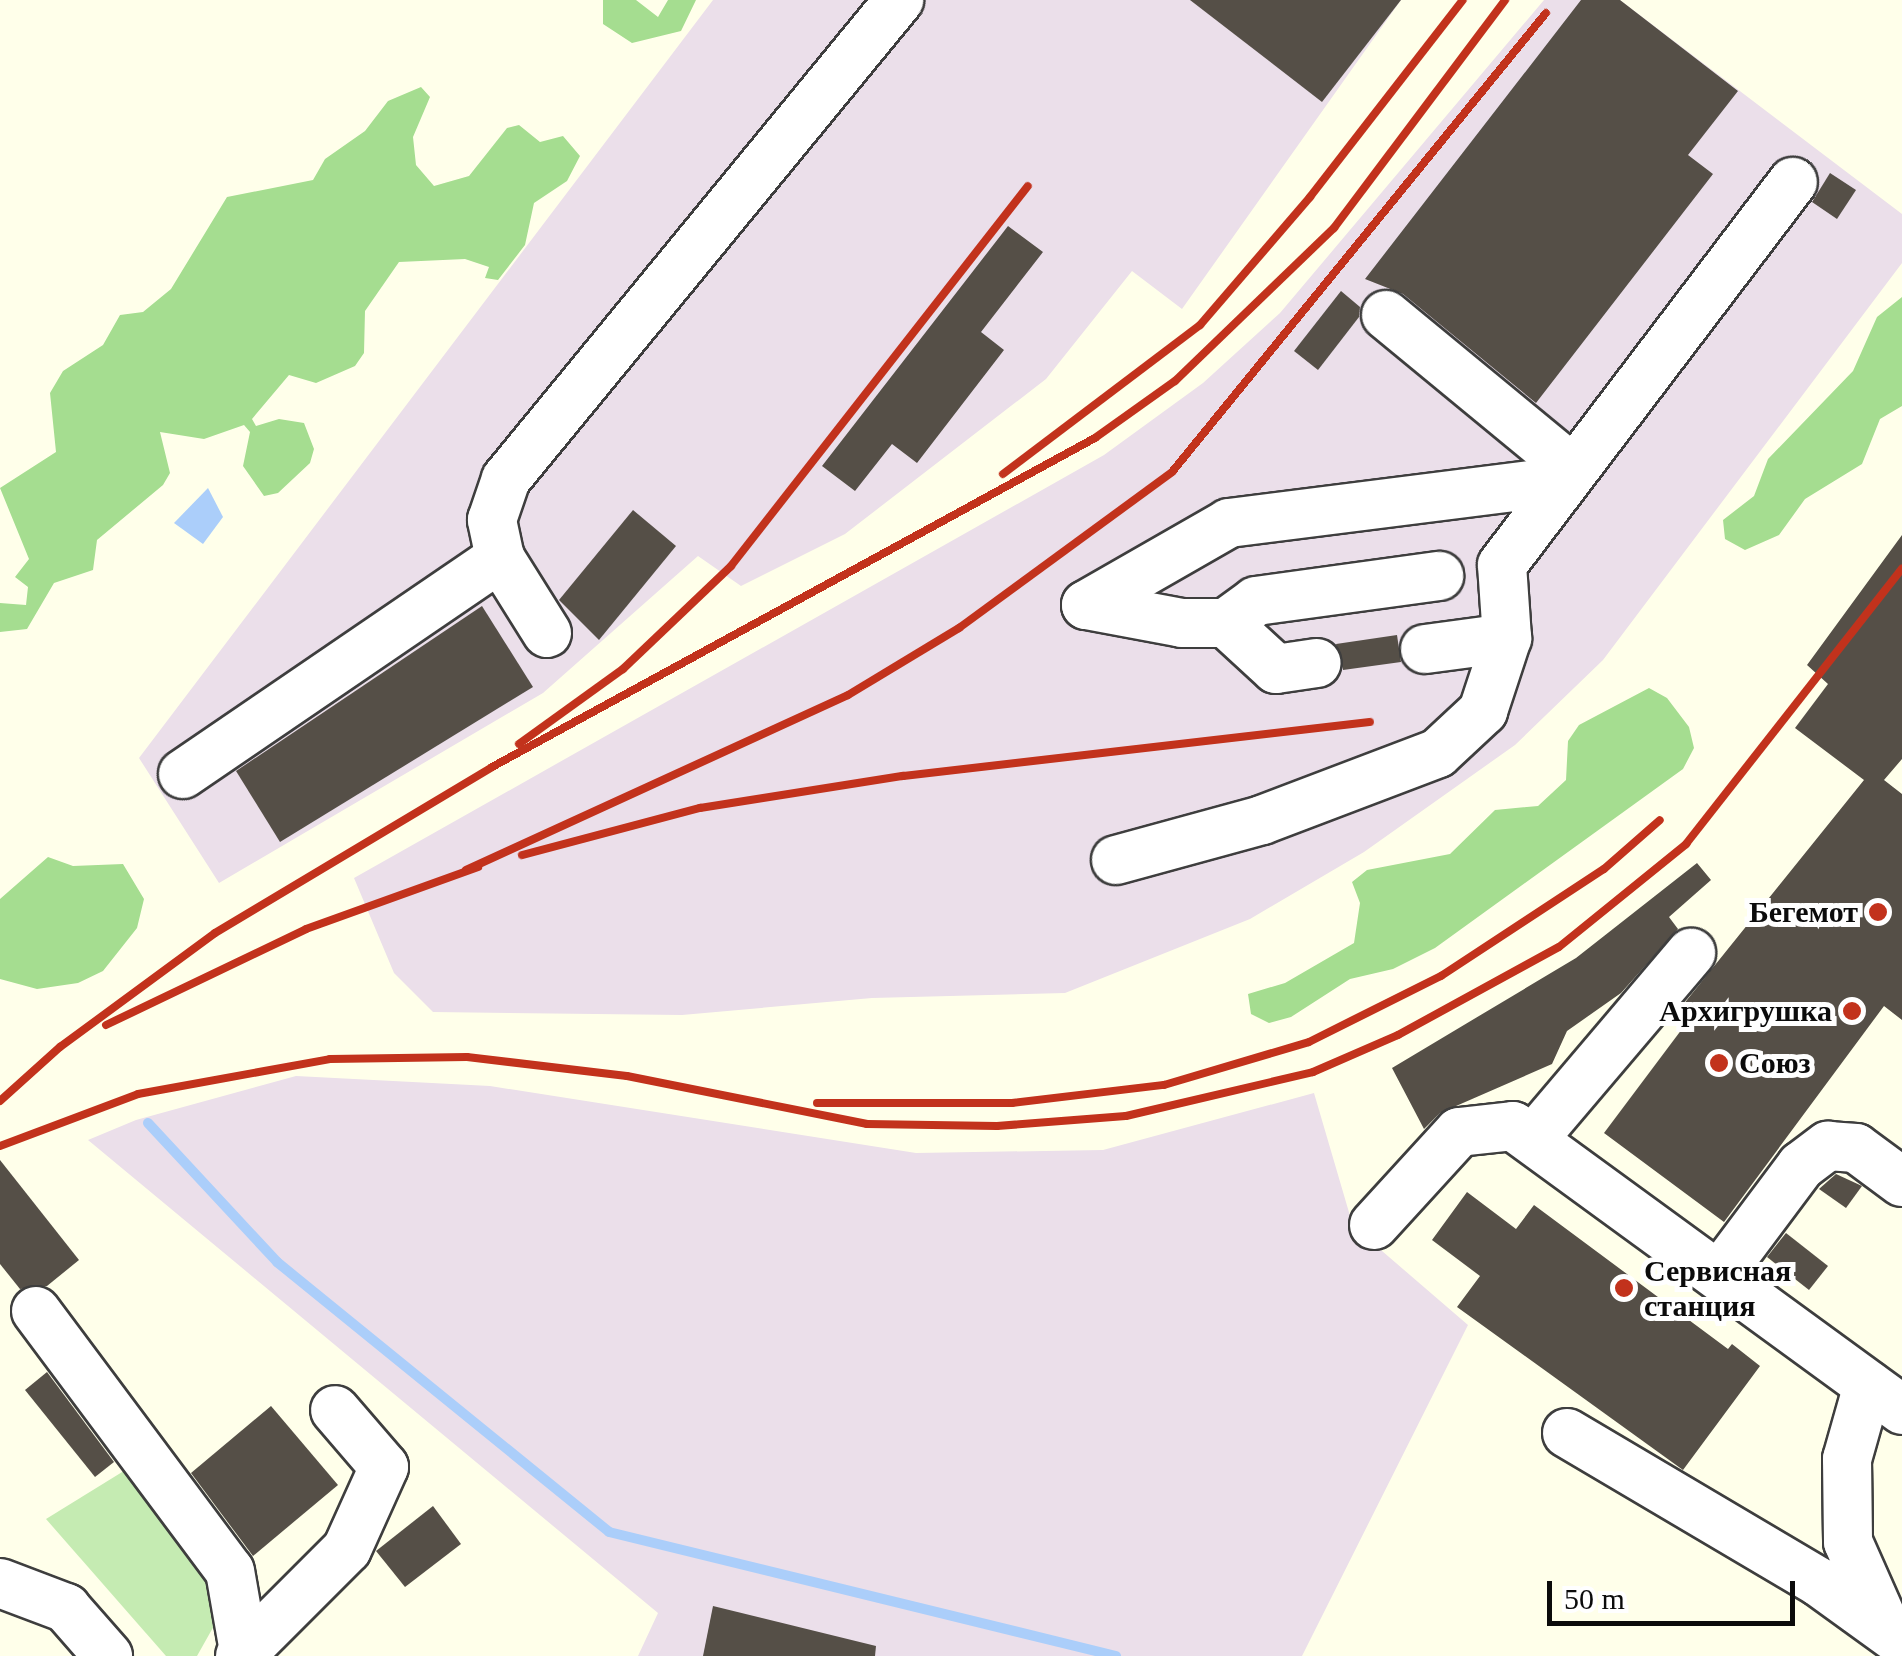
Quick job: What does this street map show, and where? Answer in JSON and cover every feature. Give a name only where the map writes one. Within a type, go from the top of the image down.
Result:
[{"type":"lane","points":[[547,633],[500,558],[492,520],[506,480],[899,0]]},
{"type":"lane","points":[[1116,860],[1262,820],[1438,753],[1482,712],[1507,638],[1502,564],[1793,182]]},
{"type":"lane","points":[[1386,314],[1568,475]]},
{"type":"lane","points":[[1439,576],[1256,601],[1226,623],[1182,623],[1086,605],[1229,523],[1568,475]]},
{"type":"lane","points":[[184,774],[500,558]]},
{"type":"lane","points":[[1226,623],[1276,669],[1316,663]]},
{"type":"lane","points":[[1425,649],[1507,638]]},
{"type":"lane","points":[[1534,1138],[1690,953]]},
{"type":"lane","points":[[1374,1226],[1459,1132],[1513,1126],[1721,1273],[1885,1398],[1847,1459],[1848,1542],[1891,1636]]},
{"type":"lane","points":[[1721,1273],[1801,1166],[1828,1146],[1856,1148],[1902,1182]]},
{"type":"lane","points":[[36,1311],[230,1571],[242,1654]]},
{"type":"lane","points":[[242,1654],[347,1549],[384,1467],[335,1410]]},
{"type":"lane","points":[[1567,1434],[1819,1582],[1891,1636]]},
{"type":"lane","points":[[0,1584],[66,1608],[108,1656]]},
{"type":"shaded area","points":[[713,0],[1401,0],[1182,309],[1132,271],[1046,379],[845,534],[741,586],[698,556],[543,693],[219,883],[139,758]]},
{"type":"shaded area","points":[[1544,0],[1620,0],[1902,214],[1902,263],[1603,660],[1515,745],[1364,852],[1250,919],[1065,993],[872,998],[682,1015],[433,1012],[394,973],[354,878],[1104,455],[1203,383],[1280,313]]},
{"type":"shaded area","points":[[296,1076],[490,1086],[916,1153],[1103,1150],[1314,1093],[1353,1226],[1468,1325],[1302,1656],[638,1656],[658,1613],[88,1140],[136,1120]]},
{"type":"green space","points":[[603,0],[636,0],[658,17],[668,0],[696,0],[681,31],[632,43],[603,24]]},
{"type":"green space","points":[[421,87],[430,97],[413,137],[416,165],[434,186],[469,176],[507,128],[519,125],[540,142],[563,136],[580,156],[567,181],[534,203],[525,245],[498,280],[485,278],[489,267],[465,259],[399,262],[365,311],[364,353],[355,366],[316,383],[289,375],[252,419],[256,426],[279,419],[304,423],[314,449],[310,463],[278,493],[264,496],[243,466],[250,432],[244,425],[204,439],[160,432],[170,473],[163,485],[97,540],[93,570],[54,583],[27,629],[0,632],[0,603],[26,605],[28,587],[15,577],[29,559],[0,488],[56,452],[50,393],[63,371],[103,345],[120,315],[143,312],[171,289],[227,197],[313,180],[325,159],[365,131],[388,101]]},
{"type":"green space","points":[[1902,297],[1902,406],[1880,419],[1862,464],[1805,499],[1779,535],[1745,550],[1725,539],[1723,520],[1754,496],[1768,459],[1853,371],[1877,317]]},
{"type":"green space","points":[[1649,688],[1667,698],[1689,727],[1694,748],[1683,769],[1435,948],[1393,969],[1350,979],[1291,1017],[1269,1023],[1251,1014],[1248,994],[1285,983],[1354,943],[1360,903],[1352,882],[1367,870],[1450,854],[1495,810],[1538,806],[1566,780],[1568,741],[1579,725]]},
{"type":"green space","points":[[48,857],[73,866],[123,864],[144,899],[137,928],[103,971],[78,983],[37,989],[0,979],[0,899]]},
{"type":"green space","points":[[140,1461],[214,1583],[215,1624],[197,1656],[166,1656],[46,1519]]},
{"type":"water","points":[[208,488],[223,517],[203,544],[174,523]]},
{"type":"building","points":[[1190,0],[1401,0],[1322,102]]},
{"type":"building","points":[[1581,0],[1620,0],[1738,91],[1688,155],[1713,174],[1536,403],[1403,294],[1365,279]]},
{"type":"building","points":[[1830,173],[1856,190],[1837,219],[1812,202]]},
{"type":"building","points":[[1008,226],[1043,252],[981,332],[1004,350],[917,463],[892,444],[855,491],[822,466]]},
{"type":"building","points":[[1341,291],[1360,307],[1359,317],[1318,370],[1294,351]]},
{"type":"building","points":[[633,510],[676,546],[599,640],[559,600]]},
{"type":"building","points":[[1902,535],[1902,759],[1884,780],[1902,794],[1902,1020],[1884,1006],[1724,1222],[1604,1133],[1682,1029],[1670,1021],[1864,780],[1795,728],[1828,684],[1807,665]]},
{"type":"building","points":[[482,606],[533,687],[280,842],[236,771]]},
{"type":"building","points":[[1397,635],[1401,662],[1343,670],[1336,644]]},
{"type":"building","points":[[1697,863],[1711,880],[1669,917],[1678,929],[1621,993],[1567,1031],[1552,1064],[1440,1113],[1424,1129],[1392,1068],[1576,958]]},
{"type":"building","points":[[0,1160],[79,1260],[47,1286],[20,1289],[0,1264]]},
{"type":"building","points":[[1836,1174],[1862,1186],[1846,1208],[1819,1189]]},
{"type":"building","points":[[1467,1192],[1516,1229],[1534,1205],[1728,1349],[1732,1344],[1760,1366],[1683,1470],[1457,1307],[1480,1276],[1432,1240]]},
{"type":"building","points":[[1786,1233],[1828,1266],[1809,1290],[1767,1257]]},
{"type":"building","points":[[47,1372],[114,1462],[95,1477],[25,1390]]},
{"type":"building","points":[[271,1406],[338,1485],[253,1556],[191,1473]]},
{"type":"building","points":[[433,1506],[461,1544],[405,1587],[376,1551]]},
{"type":"building","points":[[713,1606],[876,1646],[875,1656],[703,1656]]},
{"type":"waterway","points":[[148,1123],[277,1262],[609,1532],[1116,1656]]},
{"type":"railway","points":[[1003,474],[1200,325],[1310,197],[1463,0]]},
{"type":"railway","points":[[0,1101],[60,1047],[215,933],[492,767],[1095,438],[1175,381],[1334,228],[1505,0]]},
{"type":"railway","points":[[466,870],[848,695],[959,628],[1172,472],[1546,13]]},
{"type":"railway","points":[[519,744],[623,669],[731,566],[1028,186]]},
{"type":"railway","points":[[0,1146],[138,1094],[330,1059],[467,1057],[627,1076],[867,1124],[997,1126],[1126,1116],[1313,1072],[1398,1035],[1559,947],[1686,844],[1902,569]]},
{"type":"railway","points":[[522,855],[700,808],[903,776],[1370,722]]},
{"type":"railway","points":[[817,1103],[1012,1103],[1164,1085],[1309,1042],[1441,976],[1604,869],[1660,820]]},
{"type":"railway","points":[[106,1025],[306,929],[478,867]]},
{"type":"place","name":"Бегемот","points":[[1878,912]]},
{"type":"place","name":"Архигрушка","points":[[1852,1011]]},
{"type":"place","name":"Союз","points":[[1719,1063]]},
{"type":"place","name":"Сервисная станция","points":[[1624,1288]]}]
